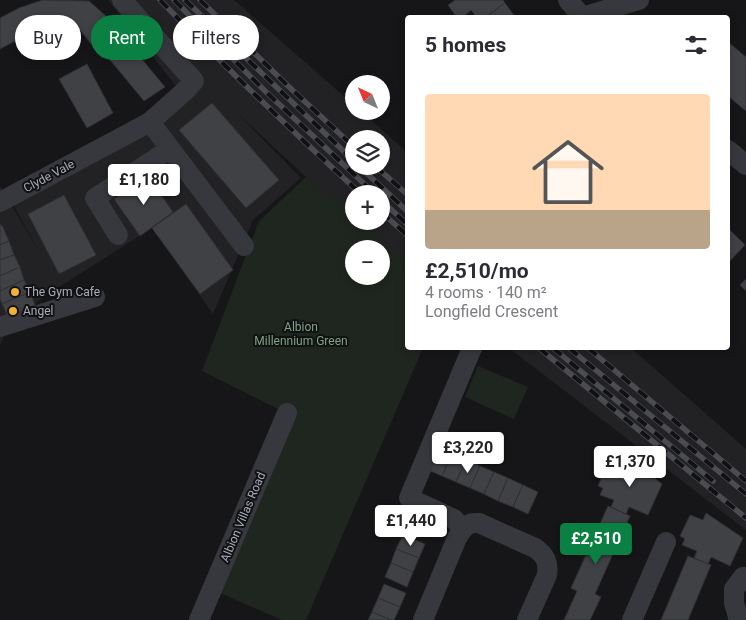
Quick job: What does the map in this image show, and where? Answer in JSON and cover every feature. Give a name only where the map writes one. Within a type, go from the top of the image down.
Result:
[{"type":"street","name":"Clyde Vale","points":[[0,202],[150,122],[194,81],[122,0]]},
{"type":"street","points":[[568,0],[580,15]]},
{"type":"street","points":[[589,15],[639,0]]},
{"type":"street","points":[[150,122],[244,246]]},
{"type":"street","points":[[118,235],[96,198],[170,149]]},
{"type":"street","points":[[730,152],[746,165]]},
{"type":"street","points":[[0,327],[96,297]]},
{"type":"street","points":[[462,529],[454,519],[409,498],[471,350]]},
{"type":"street","name":"Albion Villas Road","points":[[199,620],[287,414]]},
{"type":"street","points":[[423,620],[457,538],[462,529],[471,523],[479,523],[535,548],[545,556],[548,569],[547,575],[527,620]]},
{"type":"street","points":[[632,620],[666,542]]},
{"type":"street","points":[[739,620],[734,603],[734,588],[743,577],[746,577]]},
{"type":"shaded area","points":[[108,0],[234,0],[251,15],[173,15],[173,60],[259,60],[259,22],[345,97],[345,120],[371,120],[382,130],[345,130],[345,175],[390,175],[390,137],[405,150],[405,263],[390,250],[390,240],[379,240],[367,230],[390,230],[390,185],[345,185],[345,210],[237,113],[301,178],[253,220],[213,314],[152,228],[45,296],[10,323],[0,345],[0,186],[40,253],[9,197],[128,135],[176,86],[155,60],[163,60],[163,15],[120,15]]},
{"type":"shaded area","points":[[512,350],[633,350],[746,449],[746,530]]},
{"type":"green space","name":"Albion Millennium Green","points":[[306,177],[345,207],[345,230],[371,230],[381,240],[345,240],[345,285],[390,285],[390,248],[405,262],[405,350],[422,350],[306,620],[282,620],[220,593],[294,417],[202,371],[259,221]]},
{"type":"green space","points":[[478,366],[528,387],[514,419],[465,397]]},
{"type":"building","points":[[43,0],[89,1],[105,15],[91,15],[91,44],[81,31],[81,15],[15,15],[15,41],[0,49],[0,18],[19,8]]},
{"type":"building","points":[[455,0],[503,0],[505,3],[489,15],[475,15],[471,10],[465,15],[455,15],[448,5]]},
{"type":"building","points":[[505,3],[514,15],[489,15]]},
{"type":"building","points":[[730,44],[746,57],[746,111],[730,98]]},
{"type":"building","points":[[110,60],[143,60],[165,87],[144,101]]},
{"type":"building","points":[[87,64],[113,113],[87,128],[59,79]]},
{"type":"building","points":[[212,103],[279,180],[246,208],[179,130]]},
{"type":"building","points":[[148,176],[173,212],[140,236],[114,199]]},
{"type":"building","points":[[64,195],[96,255],[59,274],[28,214]]},
{"type":"building","points":[[186,204],[233,270],[200,294],[152,228]]},
{"type":"building","points":[[0,225],[2,225],[9,241],[0,245]]},
{"type":"building","points":[[730,230],[745,245],[730,261]]},
{"type":"building","points":[[9,241],[14,255],[0,260],[0,245]]},
{"type":"building","points":[[14,255],[20,267],[0,276],[0,260]]},
{"type":"building","points":[[20,267],[24,280],[0,291],[0,276]]},
{"type":"building","points":[[746,279],[746,291],[740,285]]},
{"type":"building","name":"The Gym Cafe","points":[[24,280],[30,292],[2,304],[0,291]]},
{"type":"building","name":"Angel","points":[[30,292],[35,305],[8,317],[2,304]]},
{"type":"building","points":[[435,447],[452,454],[442,476],[426,469]]},
{"type":"building","points":[[452,454],[466,460],[456,482],[442,476]]},
{"type":"building","points":[[629,458],[662,484],[648,515],[629,507],[626,514],[611,507],[614,500],[600,495],[603,488],[598,486],[607,463],[624,470]]},
{"type":"building","points":[[466,460],[480,466],[470,488],[456,482]]},
{"type":"building","points":[[480,466],[494,472],[484,494],[470,488]]},
{"type":"building","points":[[494,472],[508,478],[498,501],[484,494]]},
{"type":"building","points":[[508,478],[523,485],[513,507],[498,501]]},
{"type":"building","points":[[523,485],[538,492],[528,514],[513,507]]},
{"type":"building","points":[[608,506],[630,516],[595,594],[601,597],[590,620],[564,620],[577,591],[571,588]]},
{"type":"building","points":[[706,513],[743,538],[730,566],[711,557],[708,564],[694,558],[697,551],[682,545],[685,539],[680,536],[690,515],[703,520]]},
{"type":"building","points":[[403,535],[425,544],[419,558],[396,549]]},
{"type":"building","points":[[396,549],[419,558],[413,572],[391,563]]},
{"type":"building","points":[[688,556],[711,565],[688,620],[661,620]]},
{"type":"building","points":[[391,563],[413,572],[407,587],[385,577]]},
{"type":"building","points":[[384,584],[406,593],[400,607],[378,598]]},
{"type":"building","points":[[378,598],[400,607],[394,620],[372,612]]},
{"type":"building","points":[[372,612],[391,620],[368,620]]},
{"type":"railway","points":[[160,0],[209,50],[351,185]]},
{"type":"railway","points":[[174,0],[265,91],[365,185]]},
{"type":"railway","points":[[185,0],[345,152]]},
{"type":"railway","points":[[200,0],[345,139]]},
{"type":"railway","points":[[369,175],[405,209]]},
{"type":"railway","points":[[385,175],[405,192]]},
{"type":"railway","points":[[390,208],[405,222]]},
{"type":"railway","points":[[390,220],[405,233]]},
{"type":"railway","points":[[541,350],[746,518]]},
{"type":"railway","points":[[555,350],[713,481]]},
{"type":"railway","points":[[571,350],[746,494]]},
{"type":"railway","points":[[590,350],[746,481]]},
{"type":"place","name":"The Gym Cafe","points":[[15,292]]},
{"type":"place","name":"Angel","points":[[13,311]]}]
